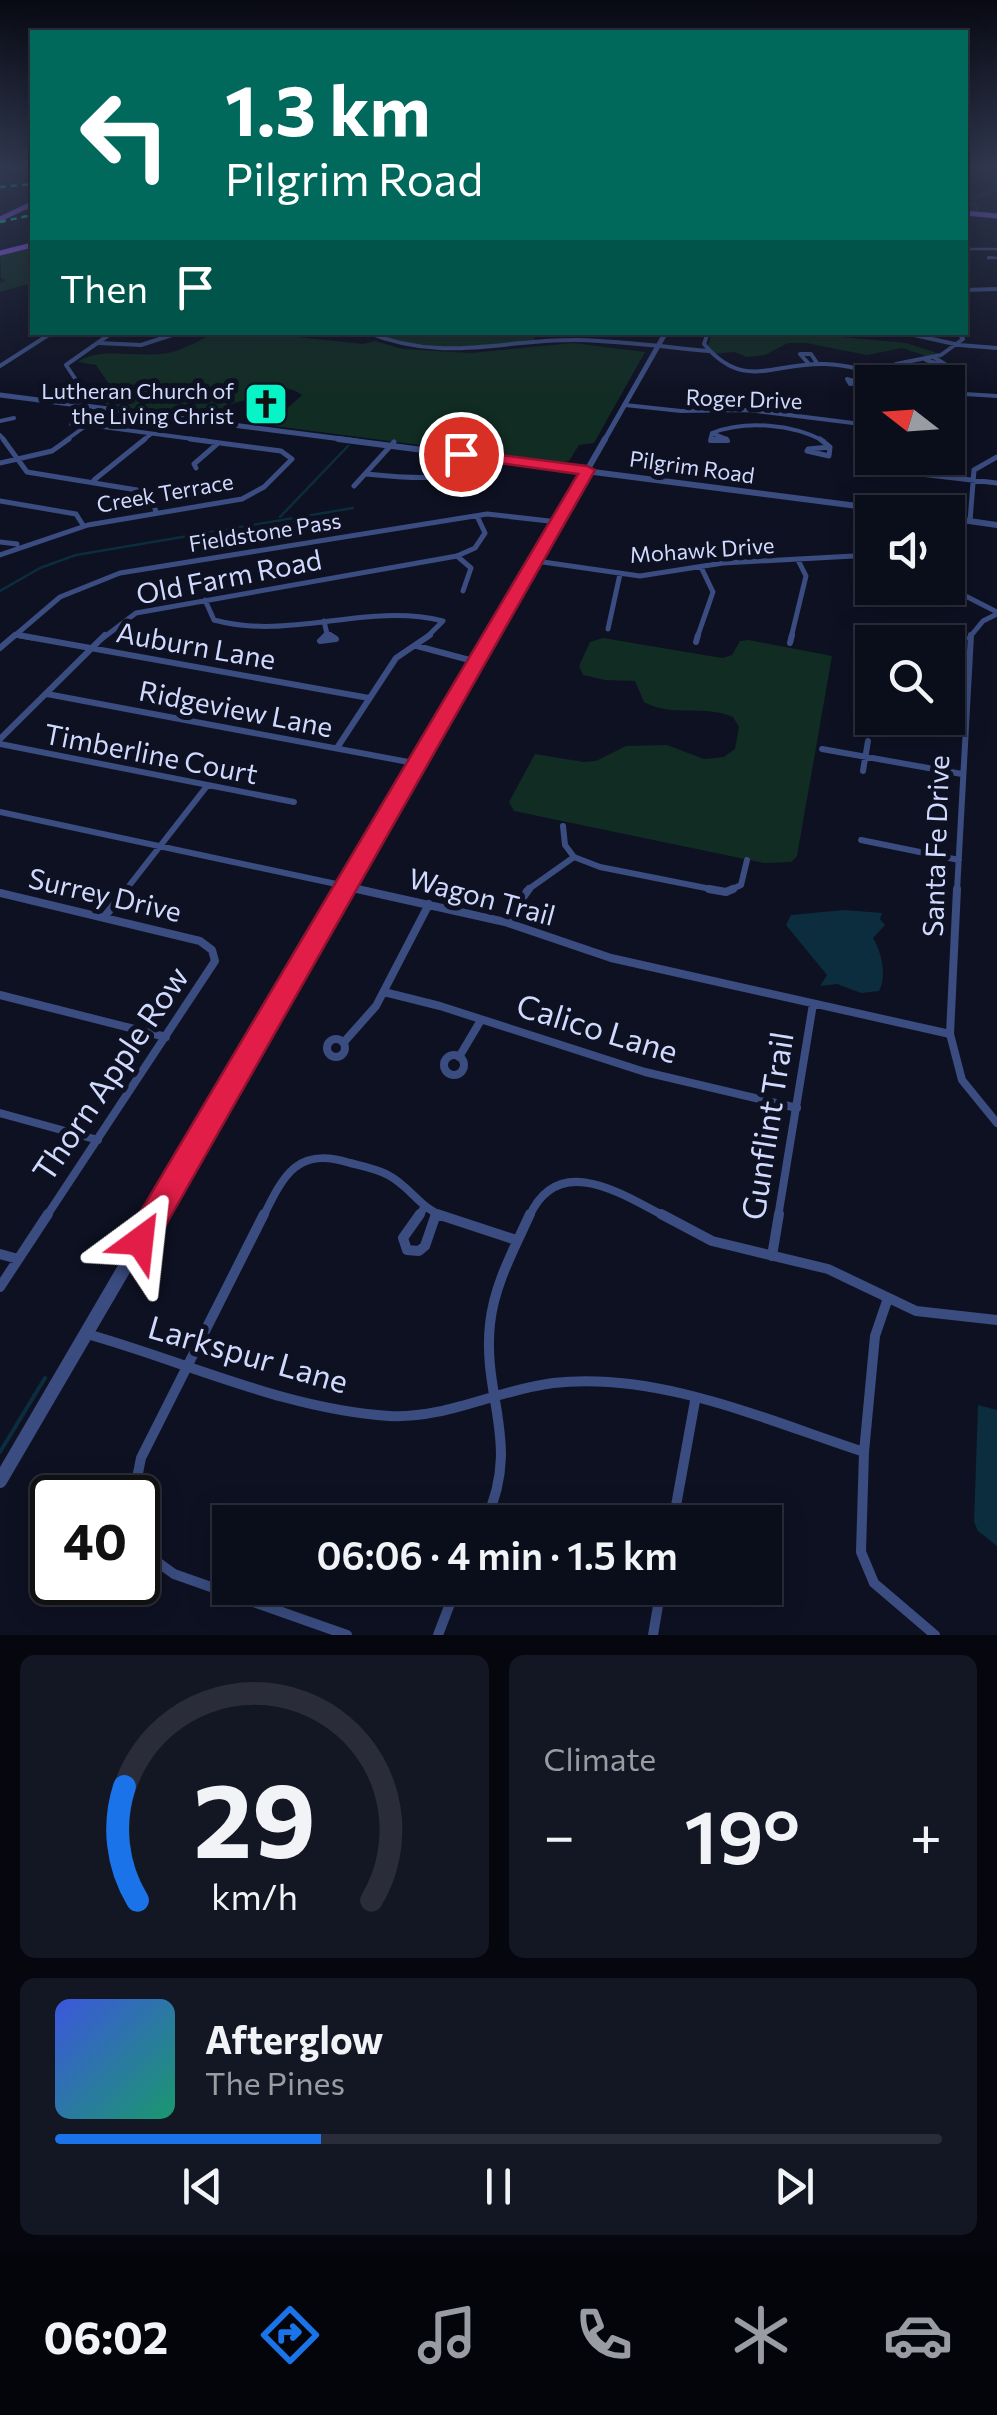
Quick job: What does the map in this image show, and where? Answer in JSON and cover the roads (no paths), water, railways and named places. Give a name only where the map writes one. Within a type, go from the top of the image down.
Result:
[{"type":"main road","points":[[0,253],[30,245]]},
{"type":"street","points":[[968,249],[994,249],[993,256]]},
{"type":"street","points":[[968,290],[997,289]]},
{"type":"street","points":[[0,366],[48,335]]},
{"type":"street","points":[[64,403],[82,389],[66,365],[109,335]]},
{"type":"street","points":[[98,343],[140,346],[176,335]]},
{"type":"street","points":[[376,335],[399,345],[454,351],[576,340],[708,350]]},
{"type":"street","points":[[576,340],[577,335]]},
{"type":"street","points":[[0,1481],[419,764],[664,335]]},
{"type":"street","points":[[706,335],[708,350],[724,368],[736,371],[766,372],[809,364],[855,369]]},
{"type":"street","points":[[915,335],[997,348]]},
{"type":"street","points":[[902,365],[934,358],[959,345],[960,335]]},
{"type":"street","points":[[809,364],[800,354],[811,354],[818,364]]},
{"type":"street","points":[[925,359],[945,369],[954,368],[934,358]]},
{"type":"street","points":[[965,394],[997,396]]},
{"type":"street","name":"Pilgrim Road","points":[[0,395],[855,506]]},
{"type":"street","name":"Roger Drive","points":[[625,404],[681,412],[780,413],[855,423]]},
{"type":"street","points":[[0,463],[52,452],[109,409]]},
{"type":"street","points":[[775,429],[780,413]]},
{"type":"street","points":[[0,421],[14,418]]},
{"type":"street","points":[[71,424],[218,443]]},
{"type":"street","points":[[712,433],[724,427],[810,433],[824,438],[830,447]]},
{"type":"street","points":[[92,482],[151,434]]},
{"type":"street","points":[[0,435],[26,472],[143,491],[152,498],[156,512]]},
{"type":"street","points":[[196,468],[194,464],[218,443]]},
{"type":"street","name":"Creek Terrace","points":[[18,544],[83,525],[255,494],[290,462],[290,455],[281,451],[218,443]]},
{"type":"street","points":[[354,486],[393,443]]},
{"type":"street","points":[[970,521],[974,470],[997,457]]},
{"type":"street","points":[[366,474],[480,472],[496,459]]},
{"type":"street","points":[[928,475],[997,484]]},
{"type":"street","points":[[0,501],[65,510],[76,514],[83,525]]},
{"type":"street","name":"Fieldstone Pass","points":[[0,648],[60,597],[120,574],[477,516],[501,514],[558,522]]},
{"type":"street","points":[[463,591],[472,577],[471,568],[457,556],[481,541],[484,533],[477,516]]},
{"type":"street","points":[[965,520],[997,525]]},
{"type":"street","points":[[0,542],[18,544]]},
{"type":"street","points":[[0,555],[18,544]]},
{"type":"street","name":"Old Farm Road","points":[[0,742],[92,648],[136,613],[457,556]]},
{"type":"street","name":"Mohawk Drive","points":[[536,561],[640,576],[700,566],[855,556]]},
{"type":"street","points":[[790,643],[806,576],[798,560]]},
{"type":"street","points":[[696,642],[713,592],[708,575],[700,566]]},
{"type":"street","points":[[608,629],[616,610],[615,589],[620,574]]},
{"type":"street","points":[[965,596],[997,613],[974,629],[965,653]]},
{"type":"street","points":[[205,600],[208,614],[223,624],[272,629],[386,611],[443,621],[438,631],[396,658],[337,748]]},
{"type":"street","points":[[324,621],[327,634]]},
{"type":"street","name":"Auburn Lane","points":[[15,634],[369,698]]},
{"type":"street","points":[[416,646],[478,662]]},
{"type":"street","name":"Santa Fe Drive","points":[[965,693],[968,653]]},
{"type":"street","name":"Ridgeview Lane","points":[[46,694],[419,764]]},
{"type":"street","name":"Santa Fe Drive","points":[[963,735],[950,1034],[962,1080],[997,1123]]},
{"type":"street","points":[[863,772],[868,741]]},
{"type":"street","name":"Timberline Court","points":[[0,742],[294,802]]},
{"type":"street","points":[[822,749],[962,774]]},
{"type":"street","points":[[105,916],[207,786]]},
{"type":"street","name":"Wagon Trail","points":[[0,812],[429,904],[505,922],[612,958],[950,1034]]},
{"type":"street","points":[[563,826],[565,845],[574,857],[600,868],[726,892],[741,885],[747,860]]},
{"type":"street","points":[[861,840],[960,860]]},
{"type":"street","points":[[505,922],[526,891],[574,857]]},
{"type":"street","name":"Surrey Drive","points":[[0,894],[200,940]]},
{"type":"street","points":[[344,1042],[384,992],[429,904]]},
{"type":"street","name":"Thorn Apple Row","points":[[0,1287],[216,961],[212,950],[200,940]]},
{"type":"street","name":"Calico Lane","points":[[384,992],[645,1072],[797,1108]]},
{"type":"street","points":[[0,996],[166,1037]]},
{"type":"street","name":"Gunflint Trail","points":[[772,1256],[813,1004]]},
{"type":"street","points":[[458,1057],[481,1020]]},
{"type":"street","points":[[0,1113],[98,1140]]},
{"type":"street","points":[[138,1475],[141,1458],[287,1172],[304,1160],[329,1156],[390,1175],[424,1208],[516,1240]]},
{"type":"street","points":[[493,1505],[504,1450],[490,1355],[490,1323],[516,1240],[534,1205],[560,1185],[580,1180],[629,1196],[712,1242],[828,1269],[928,1314],[997,1320]]},
{"type":"street","points":[[424,1208],[404,1238],[407,1250],[415,1252],[425,1246],[436,1214]]},
{"type":"street","points":[[0,1254],[18,1260]]},
{"type":"street","points":[[888,1298],[875,1336],[864,1452],[861,1552],[874,1583],[935,1635]]},
{"type":"street","name":"Larkspur Lane","points":[[86,1334],[338,1411],[396,1416],[443,1413],[553,1383],[612,1380],[694,1400],[864,1452]]},
{"type":"street","points":[[676,1505],[694,1400]]},
{"type":"street","points":[[160,1564],[174,1574],[347,1635]]},
{"type":"street","points":[[438,1635],[449,1605]]},
{"type":"street","points":[[653,1635],[658,1605]]},
{"type":"water","points":[[844,910],[882,913],[880,919],[885,925],[873,938],[882,964],[879,991],[861,993],[837,984],[820,986],[827,975],[786,925],[791,915]]},
{"type":"water","points":[[978,1405],[997,1410],[997,1546],[978,1531],[974,1522]]},
{"type":"waterway","points":[[280,517],[348,446]]},
{"type":"waterway","points":[[0,591],[40,568],[76,555],[353,508]]},
{"type":"waterway","points":[[0,1452],[45,1378]]},
{"type":"place","name":"Lutheran Church of the Living Christ","points":[[266,404]]}]
